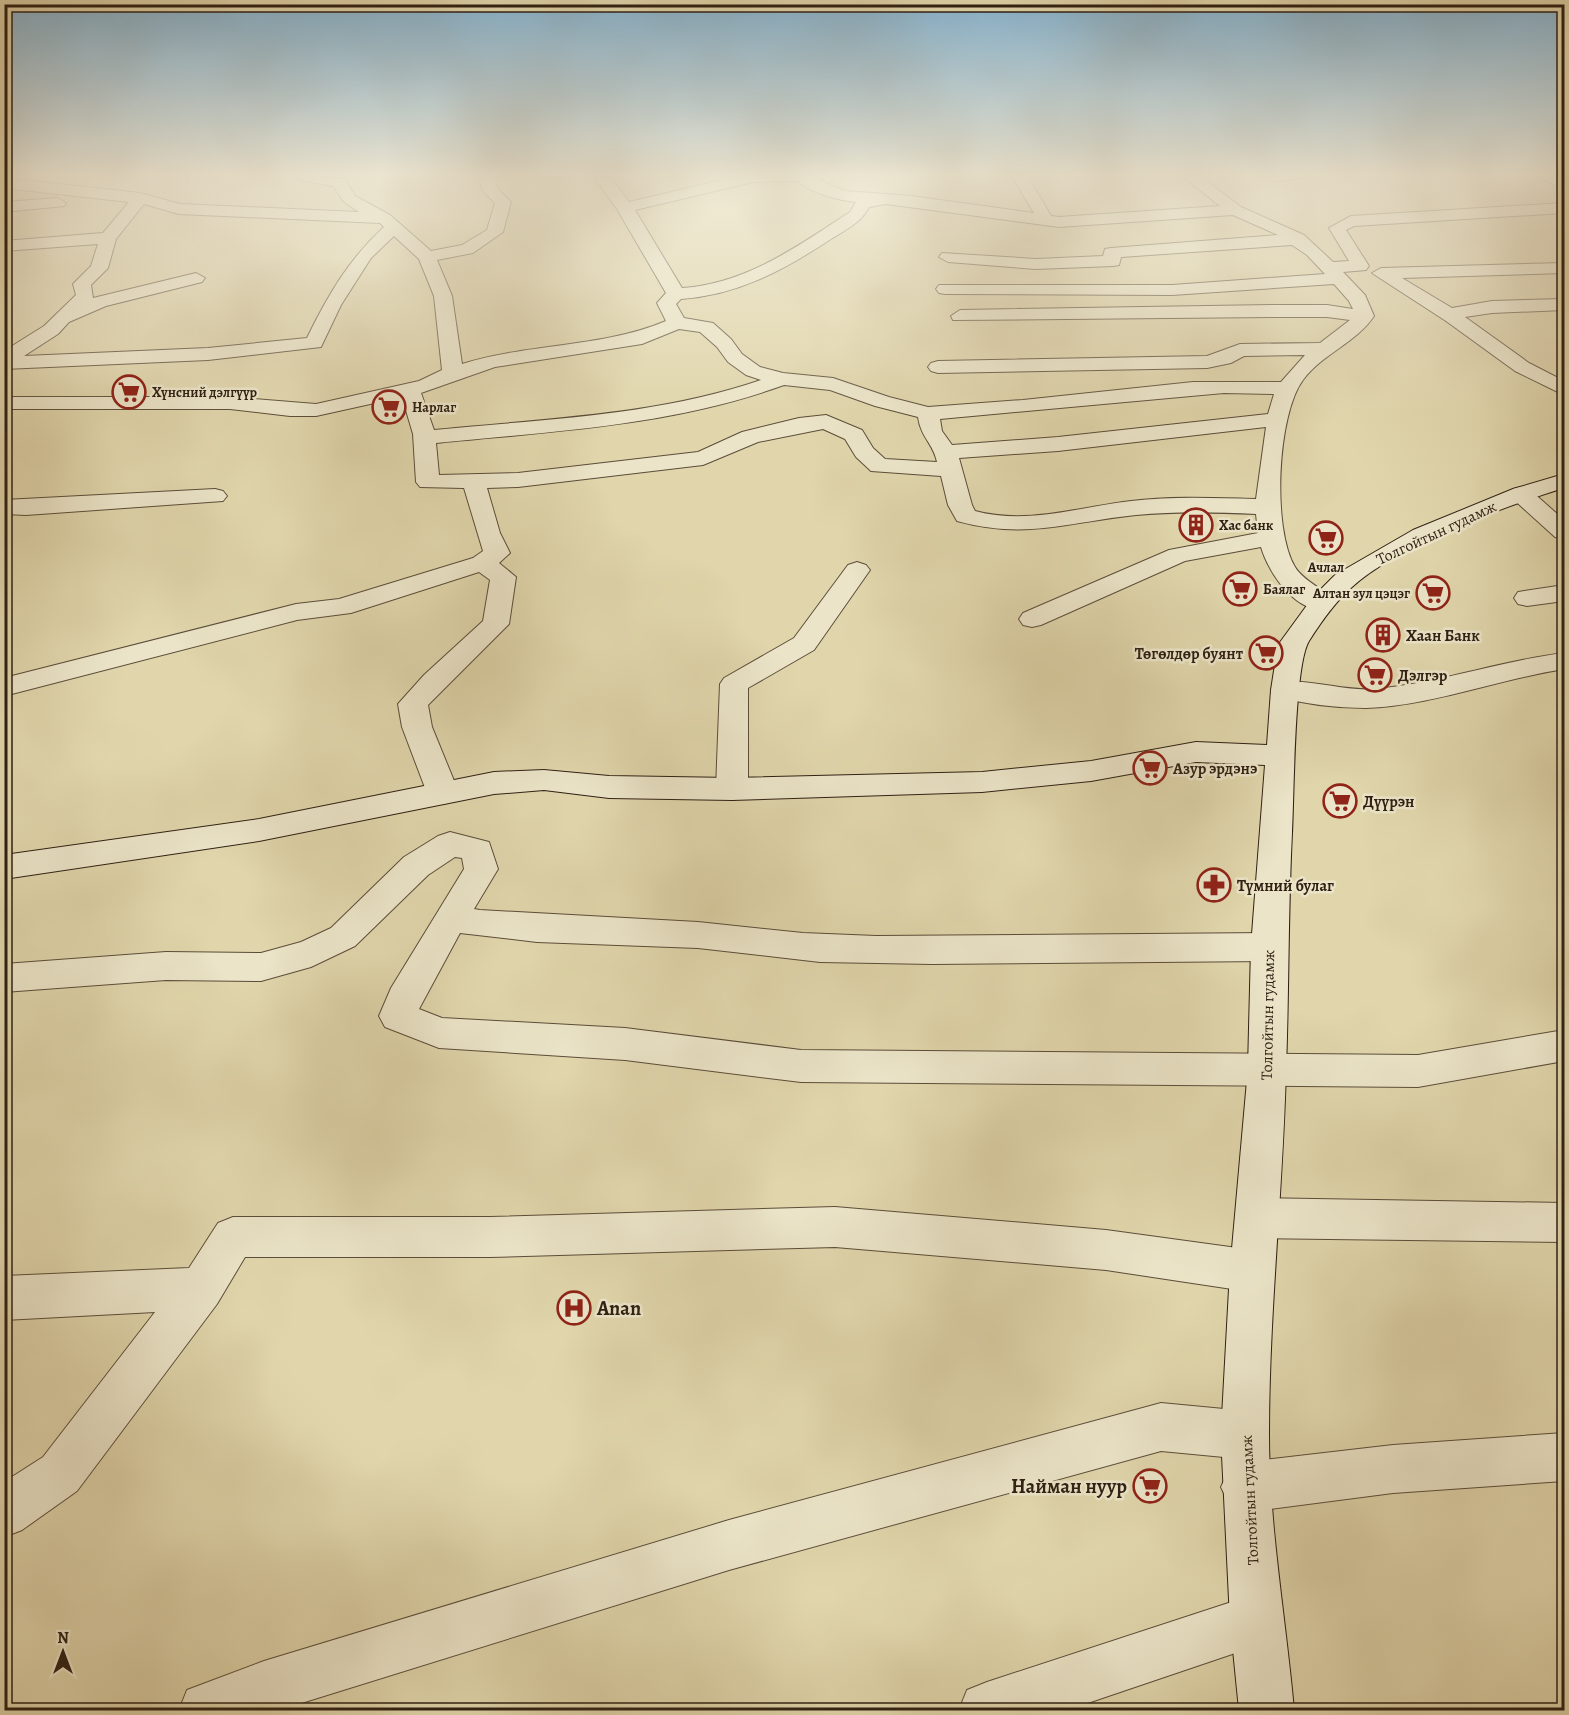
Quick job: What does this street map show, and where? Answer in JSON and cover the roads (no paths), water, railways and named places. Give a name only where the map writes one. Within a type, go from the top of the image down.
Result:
[{"type":"street","points":[[51,330],[85,296],[82,284],[99,268],[103,255]]},
{"type":"street","points":[[4,362],[208,354],[314,343],[332,306],[364,255]]},
{"type":"street","points":[[437,255],[427,257],[443,296],[453,373]]},
{"type":"street","points":[[653,255],[676,294]]},
{"type":"street","points":[[677,323],[666,303],[676,294],[697,294],[745,282],[790,255]]},
{"type":"street","points":[[948,257],[1036,264],[1113,261],[1112,255]]},
{"type":"street","points":[[1316,255],[1336,273],[1358,299],[1365,316]]},
{"type":"street","points":[[1353,255],[1360,266]]},
{"type":"street","points":[[945,289],[1172,290],[1336,273],[1360,266],[1383,274],[1453,317],[1522,368],[1564,389]]},
{"type":"street","points":[[1383,274],[1564,268]]},
{"type":"street","points":[[4,362],[96,302],[175,285],[196,278]]},
{"type":"street","points":[[1453,317],[1455,313],[1476,309],[1564,304]]},
{"type":"street","points":[[960,316],[1327,311],[1365,316]]},
{"type":"street","points":[[1322,603],[1298,588],[1287,576],[1270,538],[1267,507],[1271,460],[1287,389],[1304,367],[1322,350],[1349,333],[1365,316]]},
{"type":"street","points":[[4,403],[183,405],[230,403],[290,410],[316,410],[424,386],[453,373],[492,361],[642,338],[677,323],[706,327],[724,343],[735,358],[753,371],[782,379],[833,384],[882,402],[928,413],[1248,385],[1287,389]]},
{"type":"street","points":[[938,367],[1207,362],[1224,359],[1240,350],[1322,350]]},
{"type":"street","points":[[425,438],[639,417],[744,395],[782,379]]},
{"type":"street","points":[[408,389],[416,403],[425,438],[428,483],[518,480],[702,458],[750,437],[799,425],[826,422],[854,435],[864,452],[879,466],[948,461],[1058,444],[1279,419]]},
{"type":"street","points":[[928,413],[931,432],[948,461],[960,505],[966,516],[986,523],[1009,525],[1134,508],[1221,505],[1267,507]]},
{"type":"street","points":[[4,687],[285,615],[342,607],[482,563],[497,553],[488,533],[473,480]]},
{"type":"street","name":"Толгойтын гудамж","points":[[1267,1710],[1256,1620],[1246,1488],[1245,1435],[1252,1271],[1267,1069],[1269,947],[1280,757],[1285,690],[1292,645],[1322,603],[1344,580],[1377,558],[1422,535],[1521,494],[1564,481]]},
{"type":"street","points":[[1521,494],[1564,532]]},
{"type":"street","points":[[4,507],[215,496]]},
{"type":"street","points":[[1032,620],[1178,555],[1270,538]]},
{"type":"street","points":[[443,793],[417,727],[413,704],[434,681],[496,624],[503,577],[482,563]]},
{"type":"street","points":[[732,789],[734,684],[804,644],[857,570]]},
{"type":"street","points":[[1527,598],[1564,593]]},
{"type":"street","points":[[1285,690],[1373,699],[1447,686],[1539,664],[1564,661]]},
{"type":"street","points":[[4,867],[259,830],[494,783],[544,780],[609,787],[732,789],[982,782],[1091,771],[1196,752],[1239,752],[1280,757]]},
{"type":"street","points":[[4,978],[166,966],[261,967],[311,953],[343,937],[416,866],[450,844],[477,850],[481,869],[404,998],[398,1016],[439,1033],[625,1044],[801,1066],[1418,1071],[1564,1046]]},
{"type":"street","points":[[450,919],[505,928],[683,934],[819,948],[973,951],[1188,946],[1269,947]]},
{"type":"street","points":[[1257,1218],[1564,1223]]},
{"type":"street","points":[[4,1512],[60,1474],[201,1289],[233,1237],[490,1237],[835,1227],[1106,1250],[1252,1271]]},
{"type":"street","points":[[4,1298],[201,1289]]},
{"type":"street","points":[[207,1710],[264,1688],[729,1545],[1161,1427],[1245,1435]]},
{"type":"street","points":[[1246,1488],[1393,1469],[1564,1457]]},
{"type":"street","points":[[987,1710],[1256,1620]]},
{"type":"place","name":"Хүнсний дэлгүүр","points":[[129,392]]},
{"type":"place","name":"Нарлаг","points":[[389,407]]},
{"type":"place","name":"Хас банк","points":[[1196,525]]},
{"type":"place","name":"Ачлал","points":[[1326,538]]},
{"type":"place","name":"Баялаг","points":[[1240,589]]},
{"type":"place","name":"Алтан зул цэцэг","points":[[1433,593]]},
{"type":"place","name":"Хаан Банк","points":[[1383,635]]},
{"type":"place","name":"Төгөлдөр буянт","points":[[1266,653]]},
{"type":"place","name":"Дэлгэр","points":[[1375,675]]},
{"type":"place","name":"Азур эрдэнэ","points":[[1150,768]]},
{"type":"place","name":"Дүүрэн","points":[[1340,801]]},
{"type":"place","name":"Түмний булаг","points":[[1214,885]]},
{"type":"place","name":"Anan","points":[[574,1308]]},
{"type":"place","name":"Найман нуур","points":[[1150,1486]]}]
